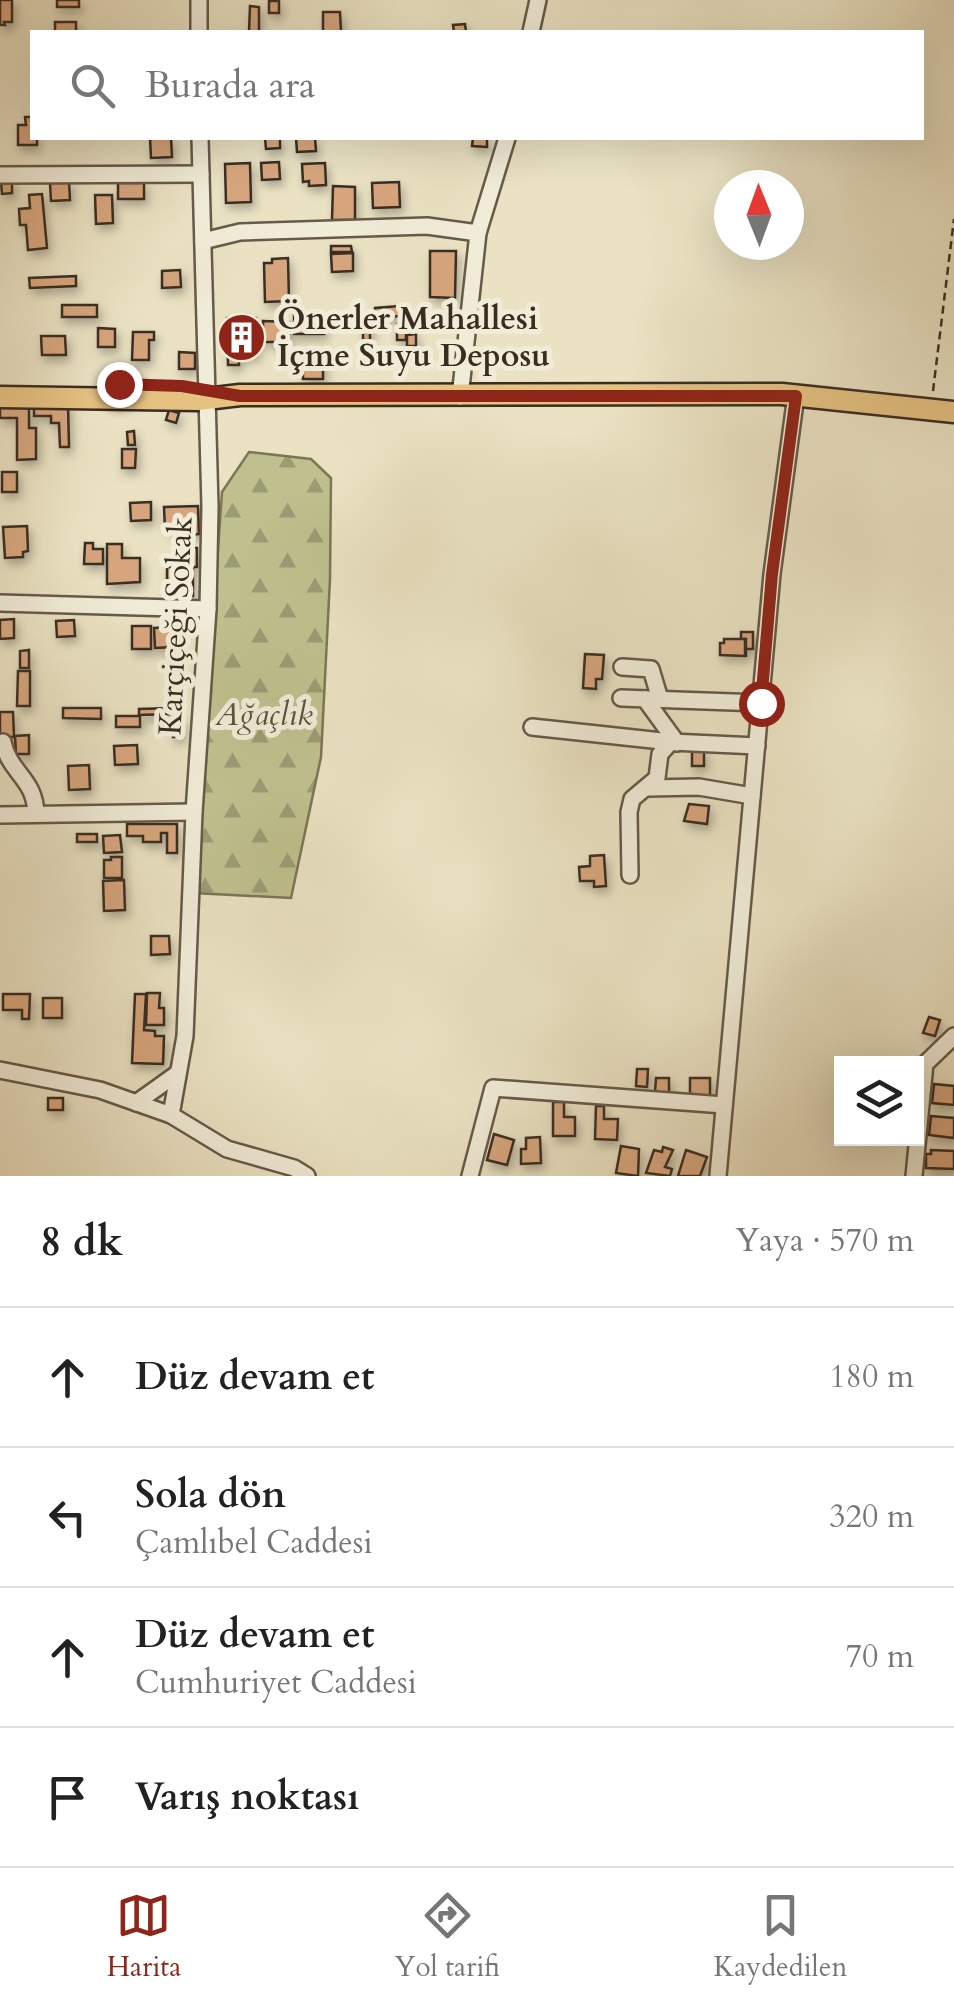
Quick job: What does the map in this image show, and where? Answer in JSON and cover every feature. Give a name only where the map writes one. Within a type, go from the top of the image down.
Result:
[{"type":"main road","points":[[0,382],[240,396],[796,396],[954,412]]},
{"type":"main road","points":[[0,396],[207,393]]},
{"type":"street","points":[[199,0],[200,30]]},
{"type":"street","points":[[531,30],[538,0]]},
{"type":"street","name":"Karçiçeği Sokak","points":[[171,1116],[184,1036],[208,609],[200,140]]},
{"type":"street","points":[[460,397],[478,232],[506,140]]},
{"type":"street","points":[[0,175],[201,174]]},
{"type":"street","points":[[203,241],[240,232],[427,226],[478,232]]},
{"type":"street","points":[[718,1176],[772,574],[796,396]]},
{"type":"street","points":[[0,602],[208,609]]},
{"type":"street","points":[[622,667],[651,669],[652,699],[674,742]]},
{"type":"street","points":[[621,698],[761,703]]},
{"type":"street","points":[[532,727],[756,746]]},
{"type":"street","points":[[3,742],[9,762],[35,795],[36,814]]},
{"type":"street","points":[[630,876],[632,799],[657,778],[660,754],[674,742]]},
{"type":"street","points":[[648,788],[699,787],[752,796]]},
{"type":"street","points":[[0,815],[194,812]]},
{"type":"street","points":[[914,1176],[926,1064],[954,1036]]},
{"type":"street","points":[[0,1070],[100,1090],[171,1116],[228,1149],[294,1168],[306,1176]]},
{"type":"street","points":[[136,1103],[178,1072]]},
{"type":"street","points":[[470,1176],[493,1088],[724,1104]]},
{"type":"path","points":[[931,409],[954,219]]},
{"type":"green space","name":"Ağaçlık","points":[[249,452],[311,459],[331,478],[321,757],[291,898],[194,893],[222,492]]},
{"type":"building","points":[[0,0],[12,0],[12,22],[4,22],[5,25],[0,25]]},
{"type":"building","points":[[57,0],[79,0],[79,7],[57,7]]},
{"type":"building","points":[[269,1],[279,1],[279,13],[269,13]]},
{"type":"building","points":[[250,6],[259,7],[259,30],[249,30]]},
{"type":"building","points":[[323,12],[340,12],[341,30],[323,30]]},
{"type":"building","points":[[55,22],[76,22],[76,30],[55,30]]},
{"type":"building","points":[[465,24],[466,30],[454,30],[453,25]]},
{"type":"building","points":[[25,117],[30,117],[30,140],[37,140],[37,145],[18,145],[18,125],[26,125]]},
{"type":"building","points":[[150,140],[171,140],[172,157],[151,158]]},
{"type":"building","points":[[265,140],[280,140],[280,148],[266,149]]},
{"type":"building","points":[[296,140],[315,140],[316,151],[297,152]]},
{"type":"building","points":[[473,140],[487,140],[487,147],[472,146]]},
{"type":"building","points":[[279,162],[280,179],[262,180],[261,163]]},
{"type":"building","points":[[250,163],[251,202],[226,203],[225,164]]},
{"type":"building","points":[[325,163],[326,185],[309,186],[309,181],[303,182],[302,164]]},
{"type":"building","points":[[1,181],[12,181],[12,193],[2,194]]},
{"type":"building","points":[[69,182],[70,200],[51,201],[50,183]]},
{"type":"building","points":[[399,182],[400,207],[373,208],[372,183]]},
{"type":"building","points":[[118,183],[144,183],[144,199],[118,199]]},
{"type":"building","points":[[333,186],[355,187],[355,220],[332,220]]},
{"type":"building","points":[[42,194],[47,248],[28,250],[26,225],[20,225],[19,209],[30,208],[29,195]]},
{"type":"building","points":[[95,195],[112,195],[113,223],[96,224]]},
{"type":"building","points":[[331,246],[351,246],[352,252],[331,252]]},
{"type":"building","points":[[430,251],[456,251],[455,298],[430,297]]},
{"type":"building","points":[[353,253],[353,271],[332,272],[331,254]]},
{"type":"building","points":[[288,258],[289,301],[265,302],[264,263]]},
{"type":"building","points":[[180,270],[181,287],[162,288],[162,271]]},
{"type":"building","points":[[76,276],[76,286],[30,288],[29,278]]},
{"type":"building","points":[[62,305],[97,305],[97,317],[62,317]]},
{"type":"building","points":[[399,306],[400,316],[375,318],[375,308]]},
{"type":"building","points":[[363,313],[370,314],[370,340],[363,339]]},
{"type":"building","points":[[294,314],[324,314],[324,334],[294,334]]},
{"type":"building","name":"Önerler Mahallesi İçme Suyu Deposu","points":[[227,318],[256,318],[257,355],[239,356],[239,365],[228,365]]},
{"type":"building","points":[[263,321],[289,322],[289,342],[263,342]]},
{"type":"building","points":[[406,323],[406,340],[397,340],[397,324]]},
{"type":"building","points":[[98,328],[115,329],[115,347],[98,347]]},
{"type":"building","points":[[133,332],[154,332],[154,340],[149,340],[149,360],[132,360]]},
{"type":"building","points":[[416,334],[416,346],[407,346],[407,335]]},
{"type":"building","points":[[41,336],[65,336],[66,355],[42,355]]},
{"type":"building","points":[[179,352],[195,353],[195,369],[179,369]]},
{"type":"building","points":[[303,353],[323,353],[323,379],[303,379]]},
{"type":"building","points":[[68,404],[69,447],[60,447],[59,423],[51,423],[51,416],[34,416],[34,405]]},
{"type":"building","points":[[0,406],[29,406],[29,428],[36,428],[36,459],[17,460],[17,418],[0,418]]},
{"type":"building","points":[[169,410],[179,413],[176,423],[166,420]]},
{"type":"building","points":[[134,431],[135,445],[128,445],[127,432]]},
{"type":"building","points":[[122,449],[136,449],[135,468],[122,468]]},
{"type":"building","points":[[2,472],[17,472],[17,492],[2,492]]},
{"type":"building","points":[[151,502],[151,520],[131,521],[130,503]]},
{"type":"building","points":[[198,506],[199,534],[186,535],[186,529],[165,529],[164,507]]},
{"type":"building","points":[[27,526],[28,551],[23,552],[23,557],[5,558],[3,527]]},
{"type":"building","points":[[85,543],[93,543],[93,549],[103,549],[103,564],[84,564]]},
{"type":"building","points":[[107,544],[122,544],[122,558],[140,558],[140,582],[107,584]]},
{"type":"building","points":[[189,548],[197,548],[197,567],[189,567]]},
{"type":"building","points":[[167,567],[193,567],[193,596],[167,596]]},
{"type":"building","points":[[14,619],[14,638],[0,639],[0,620]]},
{"type":"building","points":[[74,620],[75,636],[57,637],[56,621]]},
{"type":"building","points":[[132,626],[151,626],[151,649],[132,649]]},
{"type":"building","points":[[174,627],[175,647],[155,648],[154,628]]},
{"type":"building","points":[[741,632],[753,632],[753,649],[746,649]]},
{"type":"building","points":[[724,639],[745,639],[745,656],[720,655]]},
{"type":"building","points":[[29,650],[29,668],[20,668],[20,651]]},
{"type":"building","points":[[585,654],[604,655],[602,679],[596,679],[596,689],[583,688]]},
{"type":"building","points":[[18,671],[30,671],[30,706],[17,706]]},
{"type":"building","points":[[63,708],[101,708],[101,719],[63,718]]},
{"type":"building","points":[[170,708],[170,714],[139,715],[139,709]]},
{"type":"building","points":[[0,712],[13,712],[14,737],[0,737]]},
{"type":"building","points":[[116,716],[140,716],[140,727],[116,727]]},
{"type":"building","points":[[182,717],[183,737],[173,737],[173,718]]},
{"type":"building","points":[[29,735],[29,754],[16,754],[15,736]]},
{"type":"building","points":[[137,745],[138,764],[115,765],[114,746]]},
{"type":"building","points":[[704,750],[704,766],[692,766],[692,751]]},
{"type":"building","points":[[89,765],[90,789],[69,790],[68,766]]},
{"type":"building","points":[[689,804],[709,806],[707,824],[684,821]]},
{"type":"building","points":[[127,824],[177,824],[177,853],[167,853],[167,833],[161,833],[161,842],[143,842],[143,836],[127,836]]},
{"type":"building","points":[[77,834],[97,834],[97,842],[77,842]]},
{"type":"building","points":[[120,835],[122,852],[104,853],[103,836]]},
{"type":"building","points":[[604,855],[606,886],[594,887],[594,881],[580,881],[579,867],[590,866],[590,856]]},
{"type":"building","points":[[122,857],[122,878],[104,878],[104,860]]},
{"type":"building","points":[[124,880],[125,910],[104,911],[103,881]]},
{"type":"building","points":[[151,936],[169,936],[170,954],[151,955]]},
{"type":"building","points":[[147,993],[160,993],[164,1025],[146,1025]]},
{"type":"building","points":[[3,994],[30,994],[29,1019],[22,1019],[22,1010],[3,1010]]},
{"type":"building","points":[[135,994],[146,994],[144,1030],[164,1036],[163,1064],[132,1063]]},
{"type":"building","points":[[43,998],[62,998],[62,1018],[43,1018]]},
{"type":"building","points":[[929,1017],[940,1020],[935,1036],[923,1033]]},
{"type":"building","points":[[637,1069],[648,1069],[647,1087],[636,1086]]},
{"type":"building","points":[[656,1078],[669,1078],[669,1093],[655,1092]]},
{"type":"building","points":[[690,1078],[710,1078],[710,1097],[690,1097]]},
{"type":"building","points":[[934,1084],[954,1086],[954,1105],[932,1103]]},
{"type":"building","points":[[48,1098],[63,1098],[63,1110],[48,1110]]},
{"type":"building","points":[[553,1102],[564,1102],[564,1117],[575,1117],[575,1136],[553,1136]]},
{"type":"building","points":[[596,1106],[604,1106],[604,1119],[618,1119],[617,1140],[595,1139]]},
{"type":"building","points":[[931,1116],[954,1118],[954,1138],[929,1135]]},
{"type":"building","points":[[494,1134],[514,1140],[507,1165],[487,1160]]},
{"type":"building","points":[[540,1137],[541,1163],[521,1164],[526,1138]]},
{"type":"building","points":[[621,1146],[639,1149],[638,1176],[616,1173]]},
{"type":"building","points":[[663,1147],[673,1150],[665,1167],[672,1169],[670,1176],[646,1173],[654,1150],[662,1152]]},
{"type":"building","points":[[686,1150],[707,1157],[700,1176],[678,1176]]},
{"type":"building","points":[[931,1150],[954,1151],[954,1169],[926,1168],[926,1154],[931,1154]]},
{"type":"place","name":"Önerler Mahallesi İçme Suyu Deposu","points":[[242,337]]},
{"type":"route","points":[[119,384],[207,388],[240,396],[796,396],[772,574],[761,703]]}]
